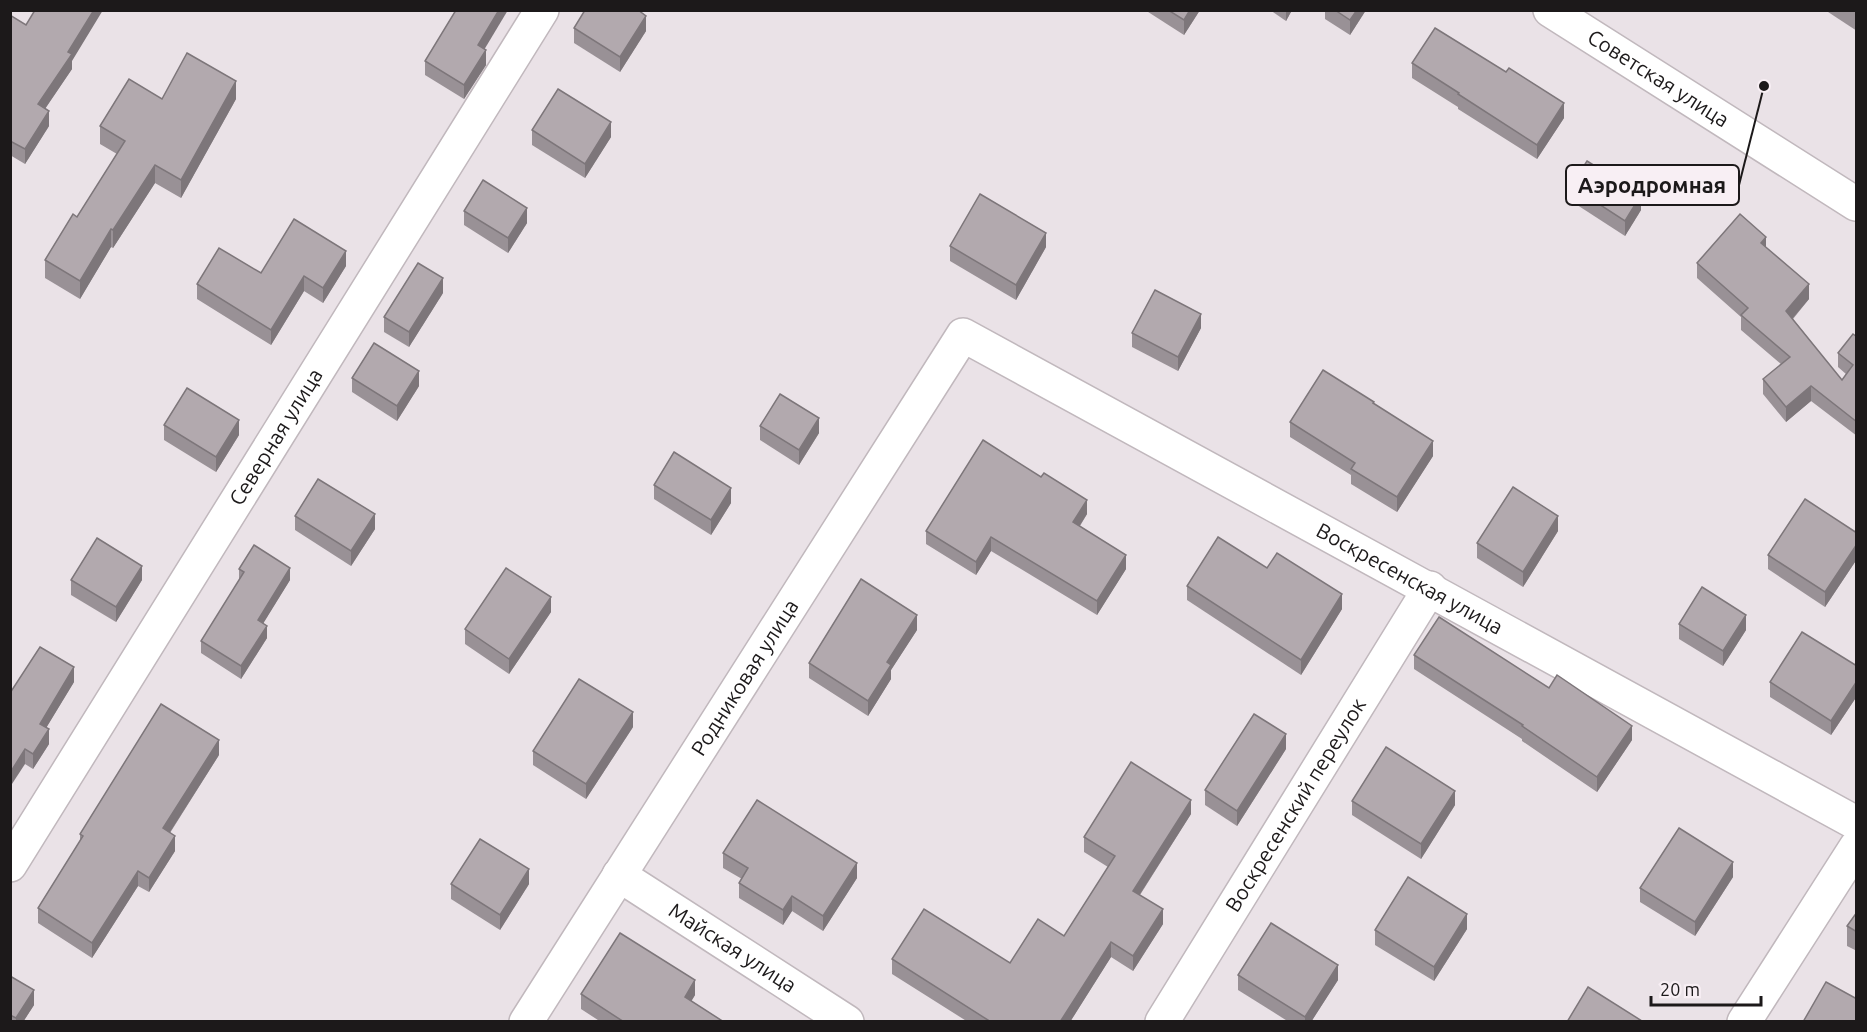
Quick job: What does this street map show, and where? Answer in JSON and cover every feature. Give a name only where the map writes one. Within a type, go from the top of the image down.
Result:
[{"type":"street","name":"Северная улица","points":[[10,864],[542,10]]},
{"type":"street","name":"Советская улица","points":[[1550,10],[1857,204]]},
{"type":"street","name":"Воскресенская улица","points":[[963,335],[1857,823]]},
{"type":"street","name":"Родниковая улица","points":[[526,1022],[963,335]]},
{"type":"street","name":"Воскресенский переулок","points":[[1162,1022],[1430,588]]},
{"type":"street","points":[[1744,1022],[1857,847]]},
{"type":"street","name":"Майская улица","points":[[619,875],[847,1022]]},
{"type":"building","points":[[35,10],[94,10],[68,52],[72,54],[38,104],[49,111],[25,149],[10,141],[10,15],[26,25]]},
{"type":"building","points":[[456,10],[499,10],[478,45],[486,50],[464,85],[425,61]]},
{"type":"building","points":[[585,10],[638,10],[646,16],[620,57],[574,28]]},
{"type":"building","points":[[1168,10],[1190,10],[1184,20]]},
{"type":"building","points":[[1335,10],[1357,10],[1350,20]]},
{"type":"building","points":[[1435,28],[1506,72],[1509,68],[1564,103],[1537,145],[1412,63]]},
{"type":"building","points":[[187,53],[236,81],[181,180],[155,165],[113,230],[111,229],[80,281],[45,260],[73,214],[77,217],[125,141],[100,126],[129,79],[162,99]]},
{"type":"building","points":[[558,89],[611,122],[585,164],[532,130]]},
{"type":"building","points":[[1587,161],[1641,195],[1625,221],[1571,186]]},
{"type":"building","points":[[483,180],[527,208],[508,238],[464,211]]},
{"type":"building","points":[[980,194],[1046,233],[1016,285],[950,246]]},
{"type":"building","points":[[1740,214],[1766,237],[1761,243],[1809,284],[1786,311],[1842,380],[1853,365],[1838,353],[1853,334],[1857,337],[1857,422],[1811,386],[1786,407],[1763,379],[1790,357],[1741,315],[1748,308],[1697,263]]},
{"type":"building","points":[[294,219],[346,251],[323,288],[304,276],[271,330],[197,284],[219,248],[261,273]]},
{"type":"building","points":[[418,263],[443,278],[409,332],[384,317]]},
{"type":"building","points":[[1155,290],[1201,314],[1178,357],[1132,333]]},
{"type":"building","points":[[374,343],[419,371],[397,406],[352,378]]},
{"type":"building","points":[[1323,370],[1433,441],[1397,497],[1351,469],[1355,463],[1290,422]]},
{"type":"building","points":[[187,388],[239,420],[216,457],[164,425]]},
{"type":"building","points":[[780,394],[819,418],[799,450],[760,426]]},
{"type":"building","points":[[983,440],[1041,477],[1044,473],[1087,500],[1073,522],[1126,555],[1097,601],[991,537],[976,562],[926,531]]},
{"type":"building","points":[[674,452],[731,488],[711,520],[654,485]]},
{"type":"building","points":[[318,479],[375,514],[351,551],[295,516]]},
{"type":"building","points":[[1513,487],[1558,516],[1523,572],[1477,543]]},
{"type":"building","points":[[1805,499],[1857,533],[1857,544],[1825,592],[1768,555]]},
{"type":"building","points":[[1218,537],[1267,568],[1277,553],[1342,594],[1301,660],[1187,586]]},
{"type":"building","points":[[97,538],[142,566],[116,607],[71,580]]},
{"type":"building","points":[[254,545],[290,568],[258,620],[267,626],[241,666],[201,641],[244,572],[239,569]]},
{"type":"building","points":[[506,568],[551,597],[509,659],[465,629]]},
{"type":"building","points":[[861,579],[917,615],[887,662],[891,665],[868,701],[809,663]]},
{"type":"building","points":[[1702,587],[1746,615],[1723,651],[1679,624]]},
{"type":"building","points":[[1439,617],[1549,688],[1557,675],[1632,726],[1597,777],[1523,725],[1414,655]]},
{"type":"building","points":[[1802,632],[1857,666],[1857,681],[1831,721],[1770,682]]},
{"type":"building","points":[[40,647],[74,667],[40,724],[49,729],[33,754],[25,749],[10,773],[10,693]]},
{"type":"building","points":[[579,679],[633,712],[586,784],[533,751]]},
{"type":"building","points":[[161,704],[219,740],[163,828],[175,836],[149,878],[138,871],[92,943],[38,908],[83,836],[80,834]]},
{"type":"building","points":[[1254,714],[1286,734],[1237,811],[1205,790]]},
{"type":"building","points":[[1386,747],[1455,791],[1421,844],[1352,801]]},
{"type":"building","points":[[1131,762],[1191,800],[1133,891],[1163,909],[1133,956],[1111,942],[1060,1022],[991,1022],[892,959],[924,909],[1010,963],[1038,919],[1064,936],[1115,856],[1084,837]]},
{"type":"building","points":[[757,800],[857,863],[823,916],[792,896],[783,910],[739,883],[748,868],[723,853]]},
{"type":"building","points":[[1679,828],[1733,862],[1695,922],[1640,888]]},
{"type":"building","points":[[480,839],[529,869],[500,915],[451,884]]},
{"type":"building","points":[[1408,877],[1467,914],[1434,967],[1375,930]]},
{"type":"building","points":[[1857,912],[1857,932],[1847,926]]},
{"type":"building","points":[[1271,923],[1338,965],[1305,1017],[1238,975]]},
{"type":"building","points":[[620,933],[695,980],[685,997],[724,1022],[624,1022],[581,994]]},
{"type":"building","points":[[10,976],[34,990],[16,1018],[10,1015]]},
{"type":"building","points":[[1826,982],[1857,999],[1857,1022],[1803,1022]]},
{"type":"building","points":[[1588,987],[1642,1021],[1567,1022]]},
{"type":"place","name":"Аэродромная","points":[[1764,86]]}]
